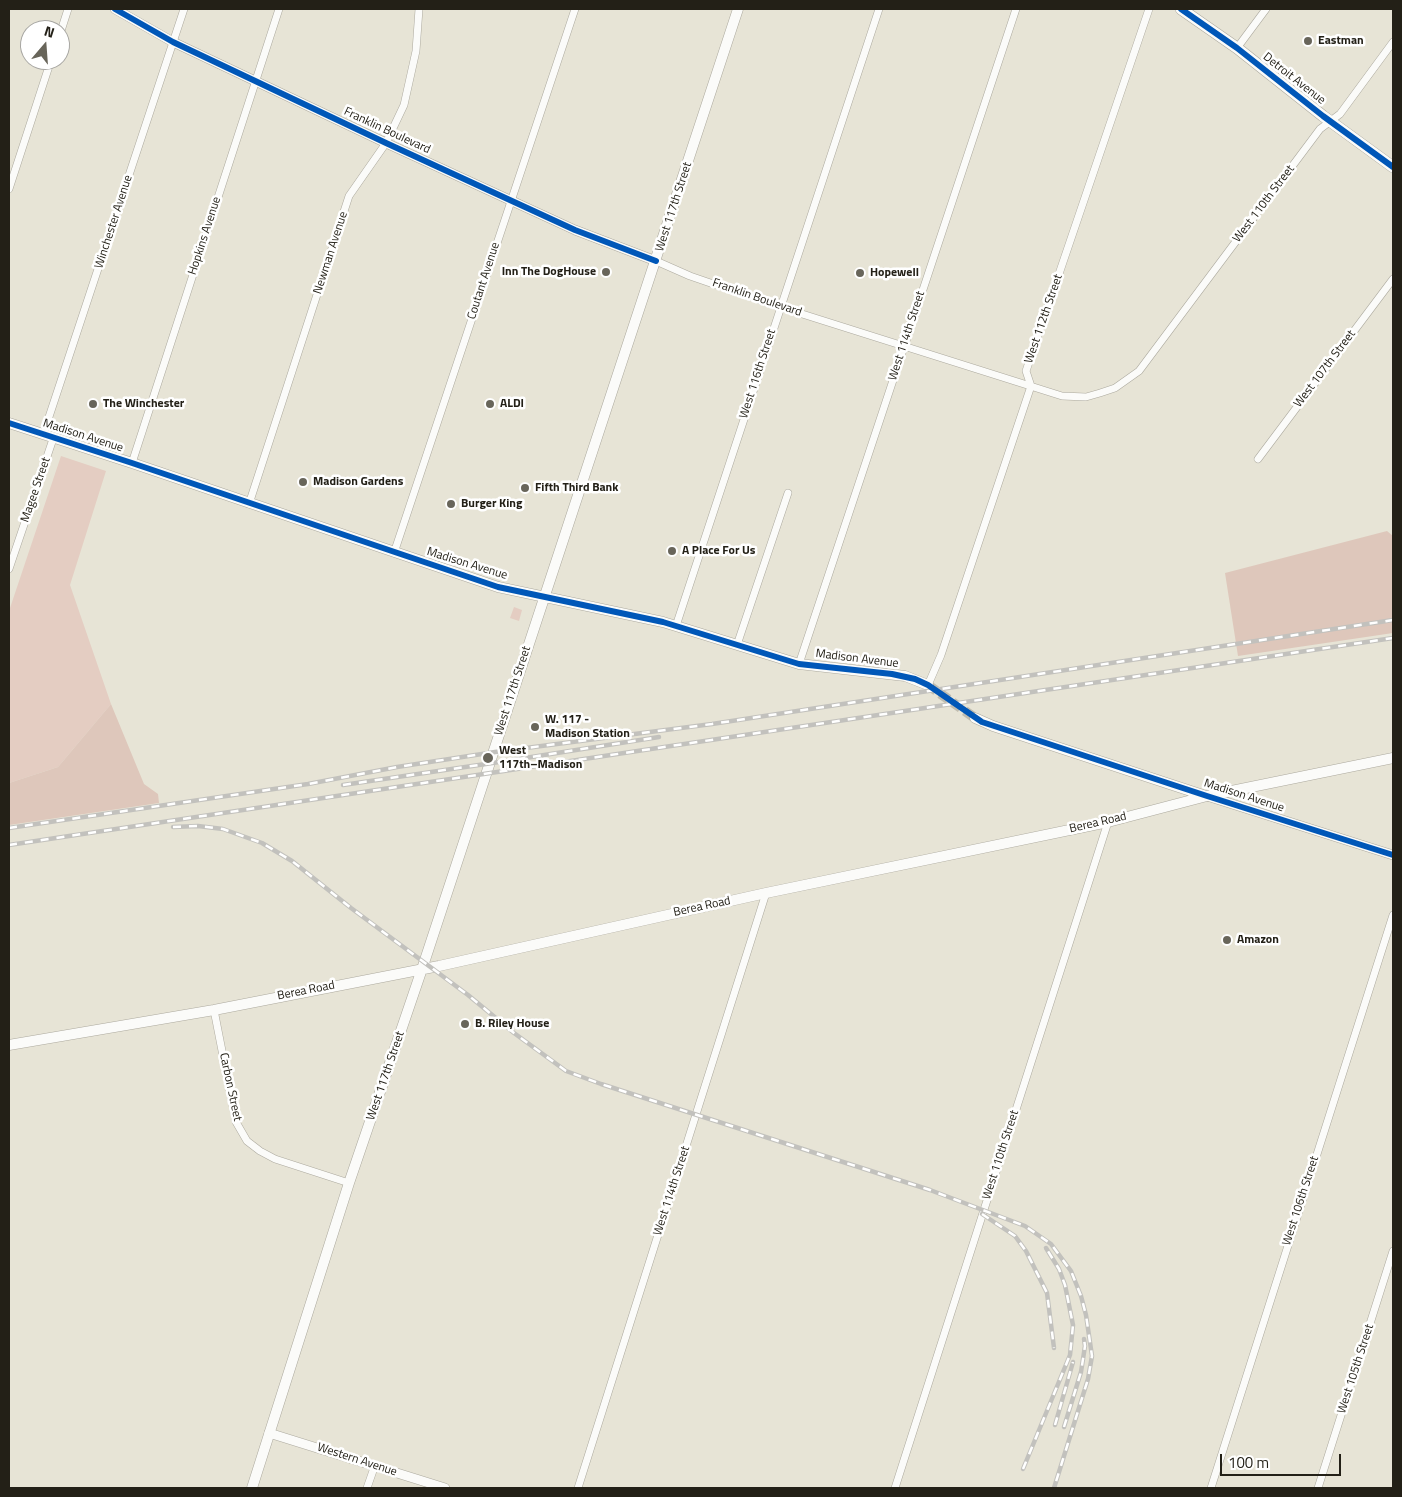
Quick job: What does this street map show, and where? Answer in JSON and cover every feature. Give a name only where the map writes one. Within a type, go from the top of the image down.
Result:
[{"type":"main road","name":"West 117th Street","points":[[252,1488],[350,1183],[422,970],[738,9]]},
{"type":"main road","name":"Detroit Avenue","points":[[1181,9],[1237,48],[1393,167]]},
{"type":"main road","name":"Madison Avenue","points":[[9,423],[498,587],[650,618],[799,664],[905,676],[928,685]]},
{"type":"main road","name":"Madison Avenue","points":[[975,718],[992,726],[1207,796]]},
{"type":"main road","name":"Berea Road","points":[[9,1045],[214,1010],[422,970],[766,893],[1108,822],[1207,796],[1393,758]]},
{"type":"street","name":"Franklin Boulevard","points":[[115,9],[173,42],[386,143],[592,237],[690,276],[780,307],[1062,396],[1086,397],[1115,388],[1139,371]]},
{"type":"street","name":"Winchester Avenue","points":[[48,437],[184,9]]},
{"type":"street","name":"Hopkins Avenue","points":[[132,463],[279,9]]},
{"type":"street","name":"Newman Avenue","points":[[249,504],[349,196],[386,143],[404,106],[416,51],[419,9]]},
{"type":"street","name":"Coutant Avenue","points":[[394,553],[575,9]]},
{"type":"street","name":"West 116th Street","points":[[676,626],[879,9]]},
{"type":"street","name":"West 114th Street","points":[[799,664],[1016,9]]},
{"type":"street","name":"West 112th Street","points":[[928,685],[941,656],[1031,386],[1026,371],[1149,9]]},
{"type":"street","points":[[1237,48],[1266,9]]},
{"type":"street","name":"West 110th Street","points":[[1139,371],[1320,129],[1340,114],[1393,42]]},
{"type":"street","points":[[9,189],[48,70]]},
{"type":"street","name":"West 107th Street","points":[[1258,459],[1393,279]]},
{"type":"street","name":"Magee Street","points":[[9,569],[48,437]]},
{"type":"street","points":[[737,645],[788,493]]},
{"type":"street","name":"Madison Avenue","points":[[1207,796],[1393,856]]},
{"type":"street","name":"West 110th Street","points":[[895,1488],[1108,822]]},
{"type":"street","name":"West 114th Street","points":[[578,1488],[766,893]]},
{"type":"street","name":"West 106th Street","points":[[1211,1488],[1393,915]]},
{"type":"street","name":"Carbon Street","points":[[214,1010],[236,1122],[247,1141],[275,1159],[350,1183]]},
{"type":"street","name":"West 105th Street","points":[[1318,1488],[1393,1251]]},
{"type":"street","name":"Western Avenue","points":[[269,1432],[446,1488]]},
{"type":"street","points":[[367,1488],[375,1465]]},
{"type":"shaded area","points":[[61,456],[106,471],[70,585],[111,704],[58,767],[9,783],[9,611]]},
{"type":"shaded area","points":[[1387,531],[1393,536],[1393,633],[1238,656],[1225,573]]},
{"type":"shaded area","points":[[514,607],[522,610],[519,621],[510,618]]},
{"type":"shaded area","points":[[111,704],[144,784],[158,794],[159,803],[9,825],[9,783],[58,767]]},
{"type":"tunnel","points":[[928,685],[975,718]]},
{"type":"railway","points":[[9,828],[308,784],[397,767],[495,752],[712,724],[1393,620]]},
{"type":"railway","points":[[9,845],[1393,638]]},
{"type":"railway","points":[[343,785],[659,737]]},
{"type":"railway","points":[[173,827],[198,826],[223,829],[262,843],[292,861],[566,1071],[930,1190],[1025,1226],[1051,1244],[1071,1271],[1081,1296],[1092,1356],[1088,1379],[1054,1488]]},
{"type":"railway","points":[[982,1214],[1015,1236],[1026,1251],[1047,1293],[1054,1348]]},
{"type":"railway","points":[[1023,1469],[1070,1355],[1073,1325],[1065,1285],[1059,1269],[1046,1248]]},
{"type":"railway","points":[[1064,1427],[1081,1372],[1085,1346],[1084,1339]]},
{"type":"railway","points":[[1055,1425],[1073,1362]]},
{"type":"cycle path","points":[[115,9],[173,42],[386,143],[575,230],[656,261]]},
{"type":"cycle path","points":[[1181,9],[1237,48],[1323,116],[1393,167]]},
{"type":"cycle path","points":[[9,423],[498,587],[663,622],[799,664],[892,674],[915,679],[928,685],[982,722],[1393,855]]},
{"type":"place","name":"Eastman","points":[[1308,41]]},
{"type":"place","name":"Inn The DogHouse","points":[[606,272]]},
{"type":"place","name":"Hopewell","points":[[860,273]]},
{"type":"place","name":"The Winchester","points":[[93,404]]},
{"type":"place","name":"ALDI","points":[[490,404]]},
{"type":"place","name":"Madison Gardens","points":[[303,482]]},
{"type":"place","name":"Fifth Third Bank","points":[[525,488]]},
{"type":"place","name":"Burger King","points":[[451,504]]},
{"type":"place","name":"A Place For Us","points":[[672,551]]},
{"type":"place","name":"W. 117 - Madison Station","points":[[535,727]]},
{"type":"place","name":"West 117th–Madison","points":[[488,758]]},
{"type":"place","name":"Amazon","points":[[1227,940]]},
{"type":"place","name":"B. Riley House","points":[[465,1024]]}]
